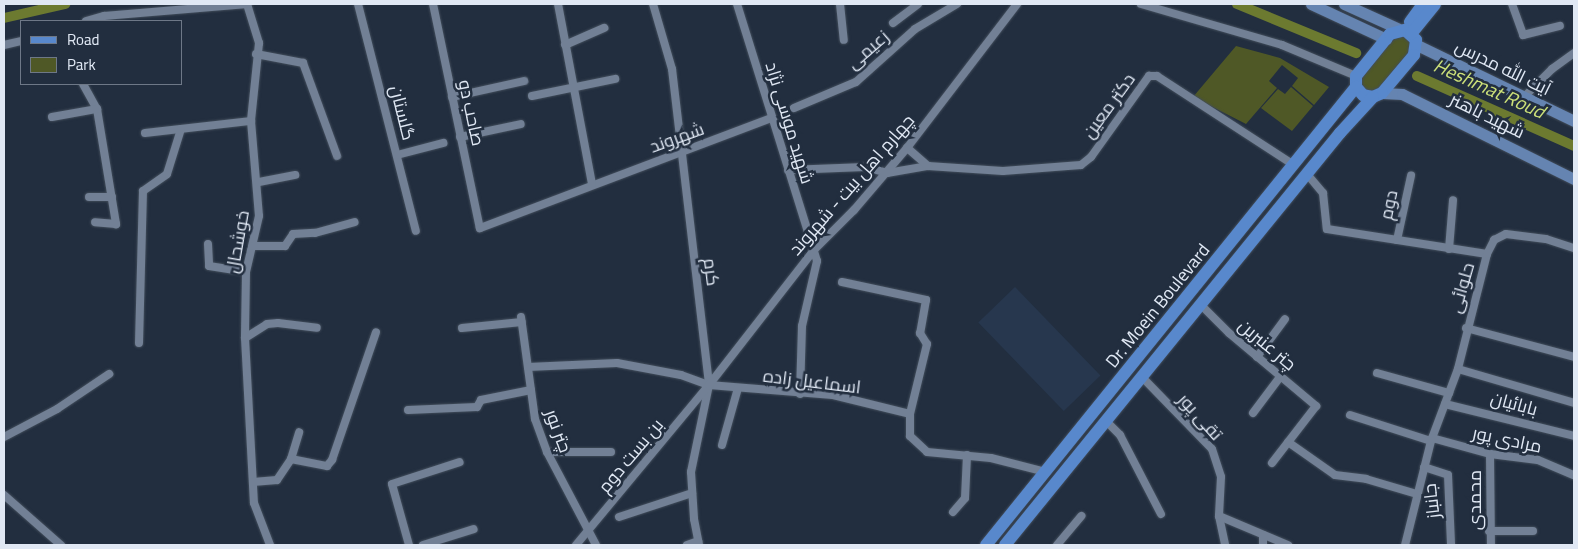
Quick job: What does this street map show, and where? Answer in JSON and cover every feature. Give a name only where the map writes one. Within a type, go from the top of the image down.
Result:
[{"type":"main road","points":[[1311,4],[1386,39]]},
{"type":"main road","name":"آیت الله مدرس","points":[[1344,4],[1408,34],[1524,98],[1574,121]]},
{"type":"main road","points":[[1408,34],[1423,4]]},
{"type":"main road","points":[[1408,34],[1435,4]]},
{"type":"main road","name":"Dr. Moein Boulevard","points":[[986,545],[1294,165],[1386,39],[1408,34],[1414,55],[1307,174],[1005,545]]},
{"type":"main road","points":[[1356,82],[1363,95],[1378,95]]},
{"type":"main road","name":"شهید باهنر","points":[[1378,95],[1402,94],[1574,179]]},
{"type":"street","points":[[90,20],[104,16],[247,4]]},
{"type":"street","name":"خوشحال","points":[[247,4],[259,43],[256,54],[251,121],[259,182],[259,216],[254,246],[246,272],[245,338],[254,503],[270,545]]},
{"type":"street","name":"گلستان","points":[[358,4],[416,230]]},
{"type":"street","name":"صاحب دو","points":[[433,4],[480,228]]},
{"type":"street","points":[[558,4],[592,184]]},
{"type":"street","name":"کرم","points":[[654,4],[672,68],[709,385],[691,472],[699,543]]},
{"type":"street","name":"شهید موسی نژاد","points":[[737,4],[817,261],[802,326],[800,394]]},
{"type":"street","points":[[840,4],[844,40]]},
{"type":"street","points":[[893,23],[918,4]]},
{"type":"street","name":"زعیمی","points":[[794,108],[856,82],[915,29],[957,4]]},
{"type":"street","name":"چهارم اهل بیت - شهروند","points":[[709,385],[814,250],[887,173],[1017,4]]},
{"type":"street","points":[[1141,4],[1282,45],[1356,82]]},
{"type":"street","points":[[1512,4],[1523,35],[1560,26]]},
{"type":"street","points":[[565,45],[604,28]]},
{"type":"street","points":[[4,44],[20,41]]},
{"type":"street","points":[[1524,98],[1552,69],[1574,53]]},
{"type":"street","points":[[256,54],[303,63],[337,156]]},
{"type":"street","name":"دکتر معین","points":[[887,173],[928,166],[1003,171],[1081,165],[1091,157],[1149,76],[1157,76],[1188,95],[1294,165]]},
{"type":"street","points":[[532,96],[574,89],[615,79]]},
{"type":"street","points":[[452,97],[524,81]]},
{"type":"street","points":[[84,85],[97,109],[116,224],[95,222]]},
{"type":"street","points":[[52,117],[97,109]]},
{"type":"street","name":"شهروند","points":[[480,228],[532,210],[592,184],[681,154],[772,118]]},
{"type":"street","points":[[145,133],[251,121]]},
{"type":"street","points":[[460,138],[521,124]]},
{"type":"street","points":[[139,343],[143,191],[167,174],[181,129]]},
{"type":"street","points":[[397,154],[442,143]]},
{"type":"street","points":[[907,148],[928,166]]},
{"type":"street","points":[[788,170],[865,167],[887,173]]},
{"type":"street","name":"حلوائی","points":[[1307,174],[1323,193],[1327,229],[1487,254],[1466,328],[1458,369],[1432,439],[1405,545]]},
{"type":"street","points":[[259,182],[295,175]]},
{"type":"street","name":"دوم","points":[[1397,240],[1411,176]]},
{"type":"street","points":[[89,196],[112,197]]},
{"type":"street","points":[[1449,248],[1453,200]]},
{"type":"street","points":[[254,246],[285,246],[293,234],[315,233],[356,222]]},
{"type":"street","points":[[1487,254],[1494,240],[1506,234],[1546,239],[1574,248]]},
{"type":"street","points":[[208,244],[209,266],[246,272]]},
{"type":"street","points":[[842,282],[926,300],[920,333],[927,344],[910,414],[910,436],[927,452],[991,458],[1046,472]]},
{"type":"street","name":"چتر عنبرین","points":[[1200,305],[1256,357],[1316,406],[1288,442]]},
{"type":"street","name":"چتر نور","points":[[462,328],[522,319],[535,419],[547,452],[596,545]]},
{"type":"street","points":[[1256,357],[1286,319]]},
{"type":"street","points":[[245,338],[267,324],[278,322],[317,328]]},
{"type":"street","points":[[1466,328],[1574,357]]},
{"type":"street","points":[[291,460],[327,466],[332,460],[376,332]]},
{"type":"street","name":"اسماعیل زاده","points":[[528,366],[617,363],[681,374],[709,385],[800,394],[833,395],[910,414]]},
{"type":"street","points":[[1458,369],[1574,403]]},
{"type":"street","points":[[1377,373],[1449,393]]},
{"type":"street","points":[[4,436],[57,409],[109,374]]},
{"type":"street","name":"تقی پور","points":[[1142,377],[1212,449],[1221,477],[1219,516],[1225,545]]},
{"type":"street","points":[[1253,413],[1280,377]]},
{"type":"street","name":"بن بست دوم","points":[[576,545],[709,385]]},
{"type":"street","points":[[722,445],[738,388]]},
{"type":"street","points":[[408,410],[477,407],[481,400],[531,390]]},
{"type":"street","name":"بابائیان","points":[[1445,404],[1574,436]]},
{"type":"street","name":"مرادی پور","points":[[1350,415],[1490,454],[1538,460],[1574,475]]},
{"type":"street","points":[[1106,421],[1120,435],[1161,514]]},
{"type":"street","points":[[253,482],[277,480],[291,460],[299,432]]},
{"type":"street","points":[[1272,462],[1288,442],[1336,474],[1366,479],[1417,494]]},
{"type":"street","points":[[547,452],[611,452]]},
{"type":"street","name":"محمدی","points":[[1490,454],[1489,531],[1491,545]]},
{"type":"street","points":[[954,512],[964,498],[967,455]]},
{"type":"street","points":[[409,545],[392,484],[460,462]]},
{"type":"street","name":"جانباز","points":[[1424,467],[1448,475],[1451,545]]},
{"type":"street","points":[[619,516],[692,493]]},
{"type":"street","points":[[4,495],[61,545]]},
{"type":"street","points":[[1057,545],[1081,516]]},
{"type":"street","points":[[1219,516],[1288,545]]},
{"type":"street","points":[[423,545],[474,529]]},
{"type":"street","points":[[1489,531],[1533,530]]},
{"type":"street","points":[[1263,535],[1263,545]]},
{"type":"street","points":[[688,545],[699,543]]},
{"type":"shaded area","points":[[1015,287],[1100,375],[1064,411],[978,322]]},
{"type":"green space","points":[[1398,35],[1410,39],[1412,51],[1376,91],[1368,91],[1362,86],[1361,75]]},
{"type":"green space","points":[[1236,46],[1280,58],[1329,87],[1314,105],[1292,86],[1298,78],[1282,65],[1269,81],[1277,88],[1246,124],[1193,97]]},
{"type":"green space","points":[[1291,87],[1313,106],[1292,131],[1261,108],[1278,89],[1285,94]]},
{"type":"waterway","name":"Heshmat Roud","points":[[4,18],[65,4]]},
{"type":"waterway","name":"Heshmat Roud","points":[[1237,4],[1356,53]]},
{"type":"waterway","name":"Heshmat Roud","points":[[1417,76],[1574,146]]}]
